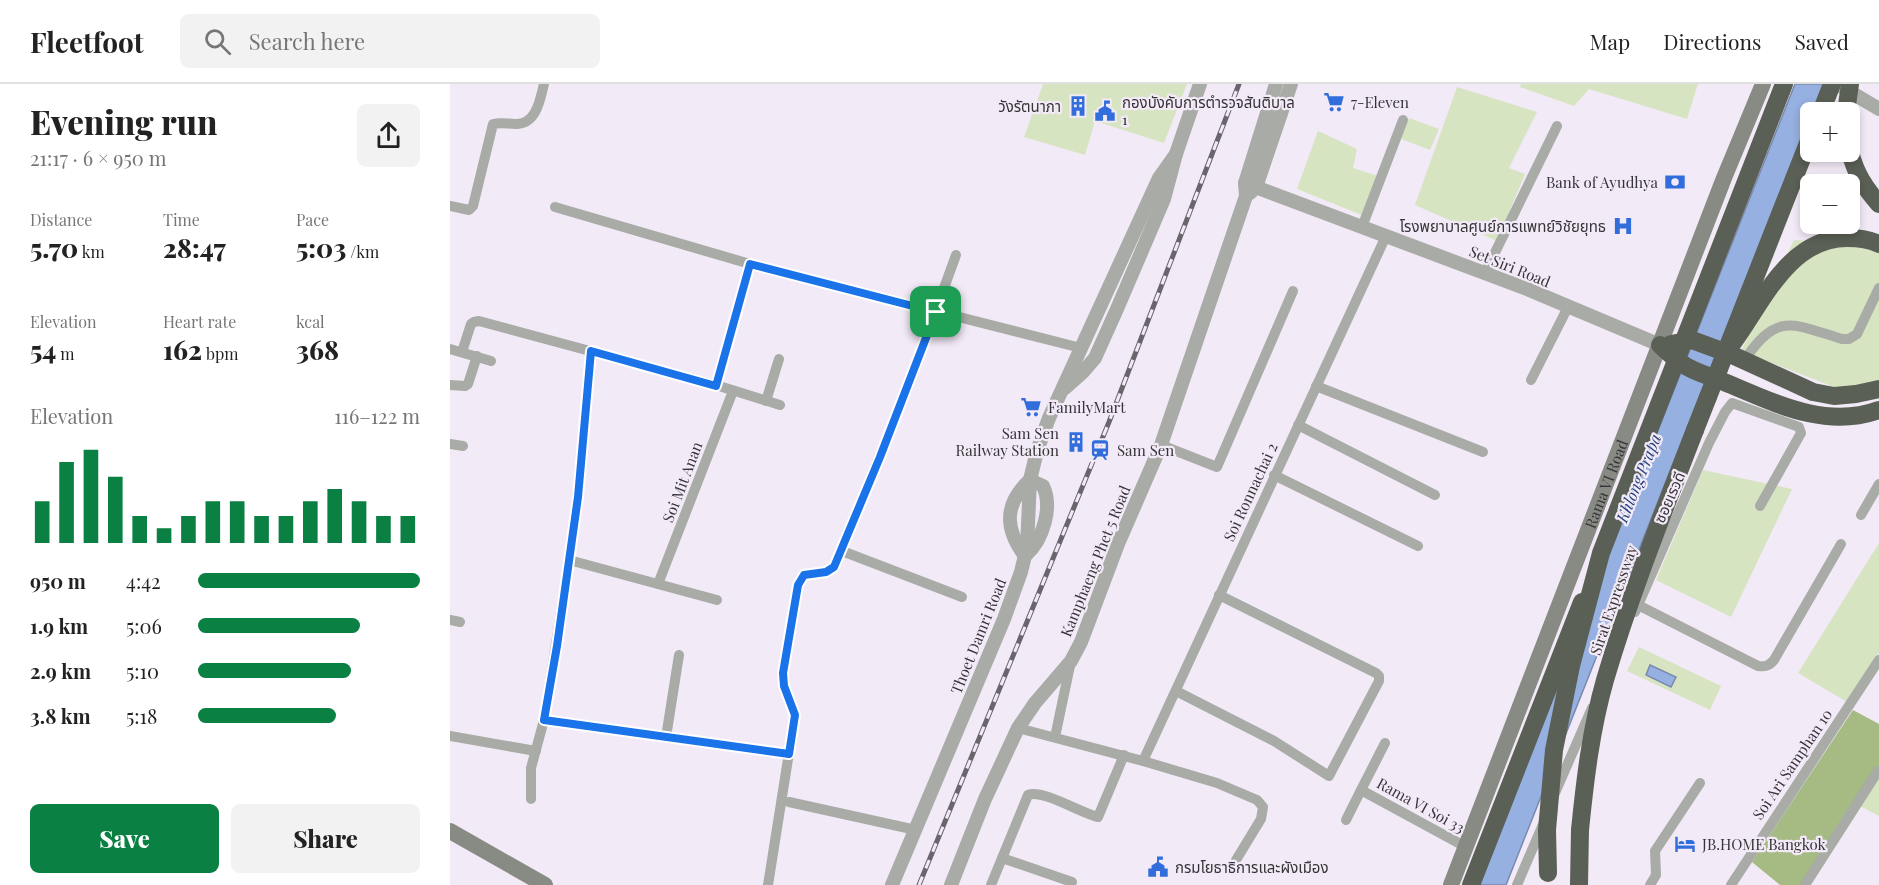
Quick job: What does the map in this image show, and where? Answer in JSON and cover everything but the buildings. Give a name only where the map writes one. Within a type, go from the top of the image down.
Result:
[{"type":"highway","name":"Sirat Expressway","points":[[1471,885],[1784,84]]},
{"type":"highway","points":[[1826,102],[1834,84]]},
{"type":"highway","points":[[1848,102],[1852,86]]},
{"type":"highway","name":"Sirat Expressway","points":[[1579,885],[1580,830],[1584,793],[1605,682],[1638,576],[1734,354],[1802,162]]},
{"type":"highway","points":[[1853,162],[1864,186],[1879,204]]},
{"type":"highway","points":[[1734,354],[1749,321],[1768,290],[1796,258],[1814,246],[1841,238],[1872,240],[1879,244]]},
{"type":"highway","points":[[1660,345],[1692,340],[1734,354],[1813,392],[1834,396],[1856,394],[1879,388]]},
{"type":"highway","points":[[1660,345],[1683,365],[1804,413],[1830,417],[1859,415],[1879,410]]},
{"type":"highway","name":"Sirat Expressway","points":[[1548,885],[1547,830],[1554,750],[1571,666],[1601,553]]},
{"type":"main road","name":"Rama VI Road","points":[[1451,885],[1724,178],[1763,84]]},
{"type":"main road","points":[[450,831],[545,885]]},
{"type":"street","points":[[450,206],[469,210],[472,206],[493,124],[500,122],[521,124],[530,119],[536,110],[544,84]]},
{"type":"street","points":[[1060,391],[1083,372],[1095,358],[1164,200],[1176,154],[1200,84]]},
{"type":"street","name":"Kamphaeng Phet 5 Road","points":[[1249,189],[1276,84]]},
{"type":"street","name":"Kamphaeng Phet 5 Road","points":[[951,885],[985,799],[1018,728],[1035,703],[1071,661],[1081,642],[1118,544],[1161,445],[1249,189],[1291,84]]},
{"type":"street","points":[[1834,84],[1852,86],[1879,109]]},
{"type":"street","points":[[1362,227],[1403,120]]},
{"type":"street","points":[[1485,273],[1557,126]]},
{"type":"street","points":[[1025,556],[1012,532],[1010,521],[1012,505],[1017,492],[1030,480],[1036,451],[1060,391],[1159,178],[1176,154]]},
{"type":"street","name":"Set Siri Road","points":[[1249,189],[1362,227],[1485,273],[1660,345]]},
{"type":"street","points":[[555,207],[750,264],[1081,348]]},
{"type":"street","name":"Soi Ronnachai 2","points":[[1143,760],[1386,236]]},
{"type":"street","points":[[768,885],[795,715],[784,686],[783,673],[798,585],[804,575],[831,570],[842,551],[889,436],[956,255]]},
{"type":"street","points":[[716,386],[750,264]]},
{"type":"street","points":[[1734,354],[1755,344],[1780,326],[1796,326],[1849,339],[1857,333],[1879,288]]},
{"type":"street","points":[[1161,445],[1216,466],[1293,291]]},
{"type":"street","points":[[1531,380],[1568,307]]},
{"type":"street","points":[[462,352],[471,324],[479,321],[780,405]]},
{"type":"street","points":[[450,349],[491,361]]},
{"type":"street","points":[[531,799],[531,768],[544,720],[569,560],[580,473],[591,351]]},
{"type":"street","points":[[450,385],[465,386],[468,384],[477,357]]},
{"type":"street","points":[[766,401],[779,359]]},
{"type":"street","points":[[1316,386],[1483,452]]},
{"type":"street","name":"Soi Mit Anan","points":[[658,584],[733,391]]},
{"type":"street","name":"ซอยเรวดี","points":[[1517,885],[1575,746],[1709,443],[1732,403],[1799,427],[1801,433],[1760,506]]},
{"type":"street","points":[[1298,425],[1435,495]]},
{"type":"street","points":[[450,444],[463,446]]},
{"type":"street","points":[[1274,475],[1418,546]]},
{"type":"street","name":"Thoet Damri Road","points":[[892,885],[1004,619],[1022,572],[1025,556],[1034,548],[1045,521],[1047,494],[1043,486],[1030,480]]},
{"type":"street","points":[[1861,515],[1879,484]]},
{"type":"street","points":[[1638,605],[1758,666],[1765,667],[1774,660],[1841,544]]},
{"type":"street","points":[[842,551],[962,597]]},
{"type":"street","points":[[569,560],[717,600]]},
{"type":"street","points":[[1176,691],[1274,741],[1329,776],[1379,681],[1376,673],[1219,595]]},
{"type":"street","points":[[666,737],[679,655]]},
{"type":"street","name":"Soi Ari Samphan 10","points":[[1731,885],[1879,660]]},
{"type":"street","points":[[1055,737],[1071,661]]},
{"type":"street","points":[[544,720],[789,754]]},
{"type":"street","points":[[1018,728],[1143,760],[1216,783],[1257,800],[1263,807],[1261,819],[1236,860]]},
{"type":"street","points":[[450,736],[536,751]]},
{"type":"street","name":"Rama VI Soi 33","points":[[1346,820],[1385,743]]},
{"type":"street","points":[[991,885],[1028,795],[1037,793],[1088,815],[1098,817],[1124,755]]},
{"type":"street","points":[[1805,885],[1878,771]]},
{"type":"street","points":[[1650,885],[1656,875],[1656,851],[1700,783]]},
{"type":"street","name":"Rama VI Soi 33","points":[[1361,790],[1466,847]]},
{"type":"street","points":[[789,802],[916,830]]},
{"type":"street","points":[[1002,858],[1072,882]]},
{"type":"green space","points":[[1043,84],[1187,84],[1164,143],[1095,121],[1085,155],[1024,137]]},
{"type":"green space","points":[[1521,84],[1698,84],[1687,119],[1589,89],[1574,106],[1520,87]]},
{"type":"green space","points":[[1457,87],[1537,112],[1509,168],[1525,174],[1497,241],[1415,205]]},
{"type":"green space","points":[[1409,118],[1439,129],[1430,150],[1401,139]]},
{"type":"green space","points":[[1318,131],[1357,149],[1353,168],[1378,176],[1364,216],[1297,189]]},
{"type":"green space","points":[[1794,240],[1868,245],[1879,250],[1879,380],[1867,386],[1834,387],[1741,351]]},
{"type":"green space","points":[[1703,470],[1792,489],[1731,617],[1656,580]]},
{"type":"green space","points":[[1879,543],[1879,652],[1847,702],[1798,673]]},
{"type":"green space","points":[[1639,647],[1721,686],[1710,710],[1627,671]]},
{"type":"green space","points":[[1853,710],[1879,724],[1879,770],[1802,885],[1780,885],[1752,862]]},
{"type":"green space","points":[[1879,777],[1879,816],[1860,806]]},
{"type":"water","points":[[1795,84],[1824,84],[1817,102],[1800,102],[1800,143],[1506,885],[1478,885]]},
{"type":"water","points":[[1650,665],[1676,677],[1671,687],[1646,675]]},
{"type":"railway","points":[[919,885],[1109,422],[1239,84]]},
{"type":"place","name":"7-Eleven","points":[[1334,102]]},
{"type":"place","name":"วังรัตนาภา","points":[[1078,106]]},
{"type":"place","name":"กองบังคับการตำรวจสันติบาล 1","points":[[1105,111]]},
{"type":"place","name":"Bank of Ayudhya","points":[[1675,182]]},
{"type":"place","name":"โรงพยาบาลศูนย์การแพทย์วิชัยยุทธ","points":[[1623,226]]},
{"type":"place","name":"FamilyMart","points":[[1031,407]]},
{"type":"place","name":"Sam Sen Railway Station","points":[[1076,442]]},
{"type":"place","name":"Sam Sen","points":[[1100,450]]},
{"type":"place","name":"JB.HOME Bangkok","points":[[1685,844]]},
{"type":"place","name":"กรมโยธาธิการและผังเมือง","points":[[1158,867]]},
{"type":"route","points":[[750,264],[936,312],[880,457],[834,567],[826,572],[804,575],[798,585],[783,673],[784,686],[795,715],[789,754],[550,719],[544,720],[578,497],[591,351],[716,386],[750,264]]},
{"type":"water label","name":"Khlong Prapa","points":[[1638,478]]}]
